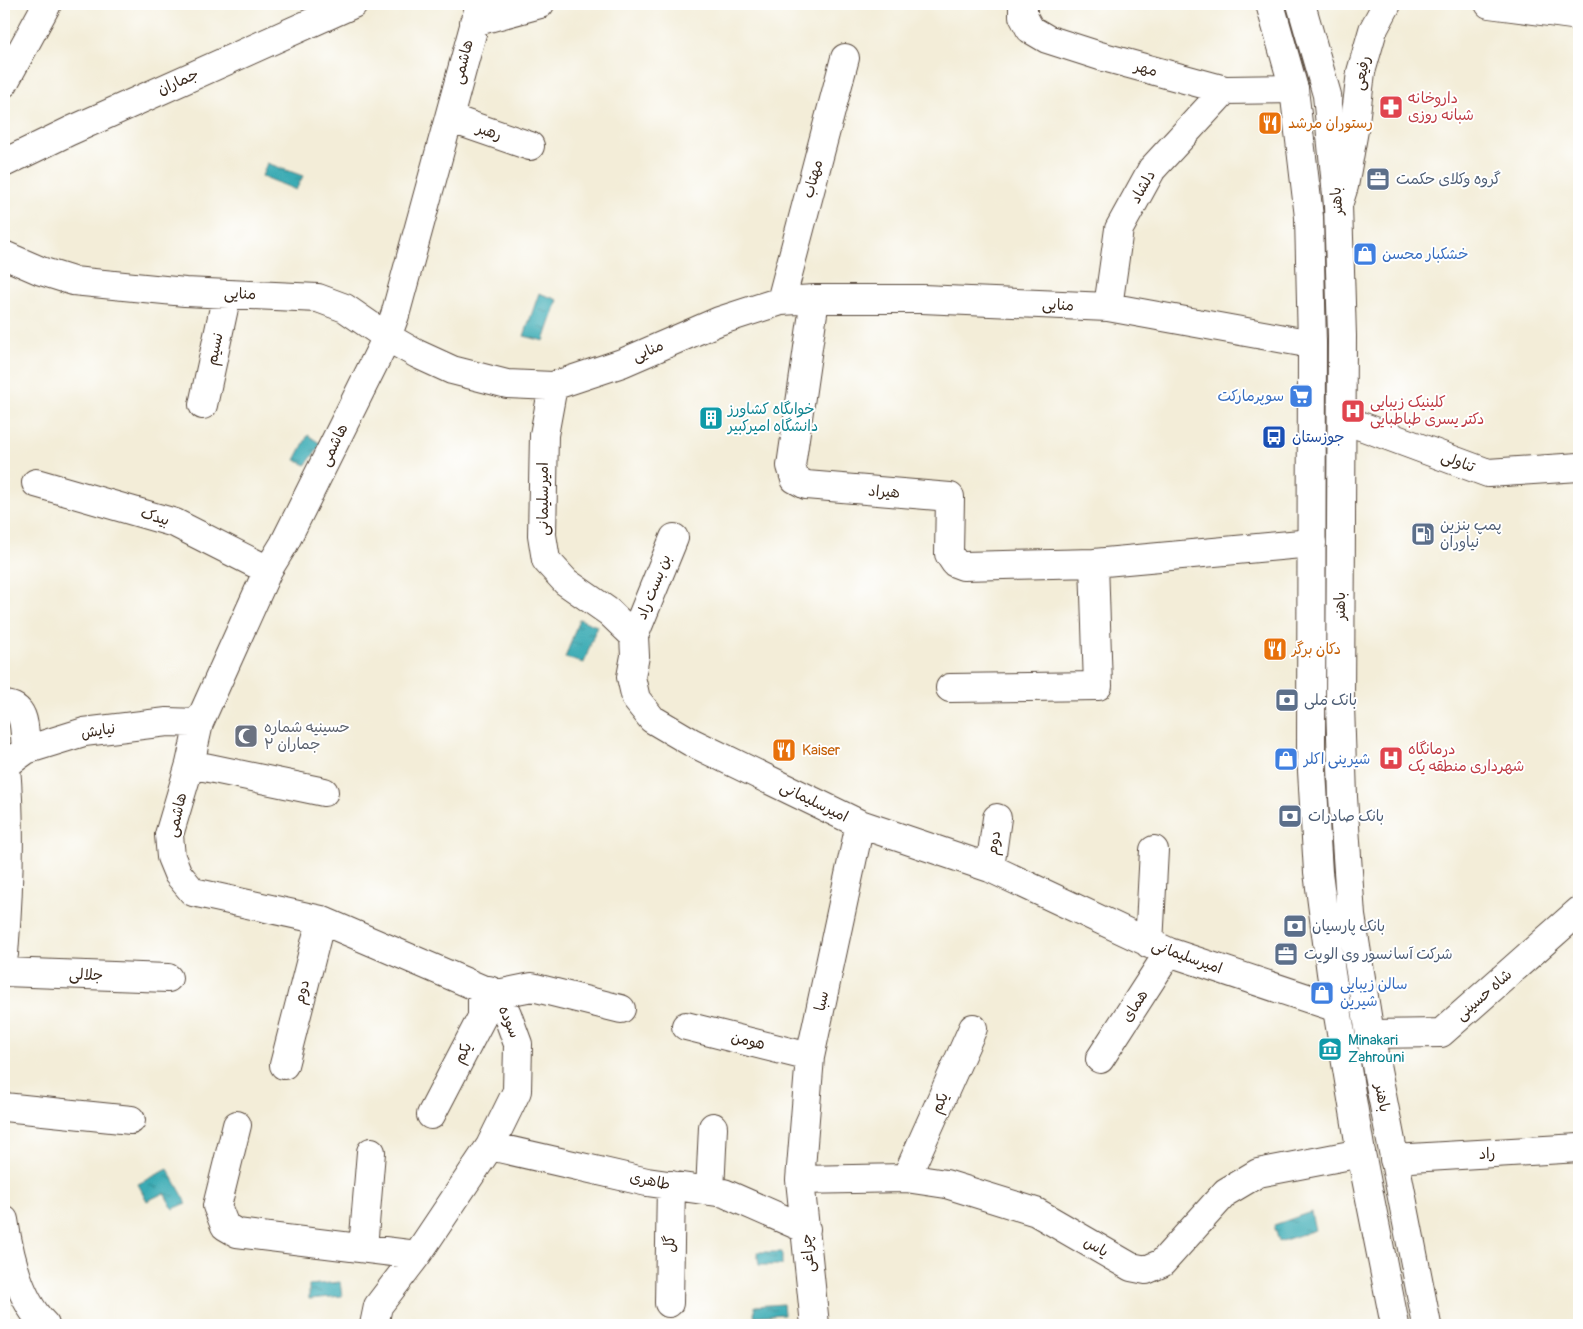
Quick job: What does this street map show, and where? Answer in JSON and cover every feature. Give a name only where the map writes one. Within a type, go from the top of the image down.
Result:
[{"type":"street","points":[[4,79],[47,4]]},
{"type":"street","name":"جماران","points":[[4,163],[70,131],[353,4]]},
{"type":"street","points":[[477,13],[540,4]]},
{"type":"street","name":"مهر","points":[[1023,4],[1023,16],[1030,28],[1047,39],[1100,56],[1225,90],[1294,89]]},
{"type":"street","name":"باهنر","points":[[1270,4],[1294,89],[1309,217],[1312,344],[1311,754],[1317,852],[1331,973],[1361,1153],[1395,1325]]},
{"type":"street","name":"باهنر","points":[[1301,4],[1327,96],[1338,206],[1342,336],[1340,705],[1342,797],[1351,916],[1370,1034],[1427,1325]]},
{"type":"street","name":"رفیعی","points":[[1338,206],[1344,186],[1354,130],[1361,72],[1373,30],[1387,4]]},
{"type":"street","points":[[1489,4],[1579,16]]},
{"type":"street","name":"هاشمی","points":[[321,920],[193,892],[178,874],[171,857],[169,835],[190,764],[199,723],[268,570],[284,544],[388,337],[396,315],[477,13]]},
{"type":"street","name":"مهتاب","points":[[781,301],[845,58]]},
{"type":"street","name":"دلشاد","points":[[1108,307],[1119,229],[1152,169],[1225,90]]},
{"type":"street","name":"رهبر","points":[[449,118],[530,146]]},
{"type":"street","name":"منایی","points":[[4,255],[42,271],[73,281],[185,292],[318,298],[345,308],[417,354],[452,370],[507,384],[553,386],[622,363],[719,321],[781,301],[815,299],[922,299],[1108,307],[1312,344]]},
{"type":"street","name":"نسیم","points":[[203,405],[227,294]]},
{"type":"street","name":"هیراد","points":[[815,299],[791,466],[795,478],[806,485],[950,497],[949,554],[955,563],[963,566],[1094,563],[1312,543]]},
{"type":"street","name":"امیرسلیمانی","points":[[553,386],[544,435],[542,535],[546,560],[566,582],[609,612],[634,636],[635,656],[631,677],[632,684],[636,699],[652,718],[691,742],[860,824],[990,868],[1159,948],[1337,1008]]},
{"type":"street","name":"تناولی","points":[[1342,419],[1488,472],[1579,467]]},
{"type":"street","name":"بیدک","points":[[36,483],[175,523],[268,570]]},
{"type":"street","name":"بن بست راد","points":[[634,636],[674,538]]},
{"type":"street","points":[[950,688],[1098,686],[1094,563]]},
{"type":"street","points":[[4,705],[12,705],[22,716],[12,761],[4,954]]},
{"type":"street","name":"نیایش","points":[[12,761],[84,732],[167,722],[199,723]]},
{"type":"street","points":[[190,764],[324,792]]},
{"type":"street","name":"دوم","points":[[990,868],[997,818]]},
{"type":"street","name":"سبا","points":[[800,1180],[810,1057],[860,824]]},
{"type":"street","points":[[1154,850],[1159,948]]},
{"type":"street","name":"شاه حسینی","points":[[1370,1034],[1441,1033],[1579,911]]},
{"type":"street","points":[[321,920],[489,992],[532,987],[621,1009]]},
{"type":"street","name":"دوم","points":[[284,1065],[321,920]]},
{"type":"street","name":"همای","points":[[1100,1059],[1159,948]]},
{"type":"street","name":"جلالی","points":[[4,972],[168,978]]},
{"type":"street","name":"یکم","points":[[431,1115],[482,1017],[489,992]]},
{"type":"street","name":"سوده","points":[[374,1325],[378,1306],[417,1255],[490,1146],[517,1091],[518,1044],[508,1014],[489,992]]},
{"type":"street","name":"هومن","points":[[686,1026],[810,1057]]},
{"type":"street","name":"یکم","points":[[906,1178],[973,1028]]},
{"type":"street","points":[[4,1108],[131,1120]]},
{"type":"street","points":[[238,1126],[217,1206],[225,1226],[236,1233],[417,1255]]},
{"type":"street","points":[[710,1191],[713,1127]]},
{"type":"street","name":"طاهری","points":[[490,1146],[638,1180],[724,1194],[806,1229]]},
{"type":"street","name":"راد","points":[[1394,1159],[1579,1148]]},
{"type":"street","points":[[363,1248],[371,1152]]},
{"type":"street","name":"یاس","points":[[800,1180],[906,1178],[946,1184],[1036,1212],[1131,1267],[1146,1270],[1162,1263],[1226,1192],[1258,1173],[1361,1153]]},
{"type":"street","name":"چراغی","points":[[800,1180],[815,1325]]},
{"type":"street","name":"گل","points":[[669,1303],[671,1186]]},
{"type":"street","points":[[4,1225],[31,1322]]},
{"type":"water","points":[[267,163],[303,176],[296,190],[262,176]]},
{"type":"water","points":[[539,293],[558,300],[544,341],[524,336]]},
{"type":"water","points":[[308,435],[321,444],[306,465],[295,460]]},
{"type":"water","points":[[579,619],[597,626],[584,663],[565,658]]},
{"type":"water","points":[[168,1169],[187,1203],[173,1209],[164,1193],[147,1201],[138,1184]]},
{"type":"water","points":[[1311,1212],[1315,1230],[1279,1242],[1274,1225]]},
{"type":"water","points":[[757,1252],[782,1252],[782,1265],[759,1265]]},
{"type":"water","points":[[340,1282],[342,1296],[309,1299],[309,1285]]},
{"type":"water","points":[[783,1304],[784,1314],[754,1316],[755,1306]]},
{"type":"place","name":"داروخانه شبانه روزی","points":[[1391,107]]},
{"type":"place","name":"رستوران مرشد","points":[[1270,123]]},
{"type":"place","name":"گروه وکلای حکمت","points":[[1378,179]]},
{"type":"place","name":"خشکبار محسن","points":[[1365,254]]},
{"type":"place","name":"سوپرمارکت","points":[[1301,396]]},
{"type":"place","name":"کلینیک زیبایی دکتر یسری طباطبایی","points":[[1353,411]]},
{"type":"place","name":"خوابگاه کشاورز دانشگاه امیرکبیر","points":[[711,418]]},
{"type":"place","name":"جوزستان","points":[[1274,437]]},
{"type":"place","name":"پمپ بنزین نیاوران","points":[[1423,534]]},
{"type":"place","name":"دکان برگر","points":[[1275,649]]},
{"type":"place","name":"بانک ملی","points":[[1287,700]]},
{"type":"place","name":"حسینیه شماره ۲ جماران","points":[[246,736]]},
{"type":"place","name":"Kaiser","points":[[784,750]]},
{"type":"place","name":"درمانگاه شهرداری منطقه یک","points":[[1391,758]]},
{"type":"place","name":"شیرینی اکلر","points":[[1286,759]]},
{"type":"place","name":"بانک صادرات","points":[[1290,816]]},
{"type":"place","name":"بانک پارسیان","points":[[1295,926]]},
{"type":"place","name":"شرکت آسانسور وی الویت","points":[[1286,954]]},
{"type":"place","name":"سالن زیبایی شیرین","points":[[1322,993]]},
{"type":"place","name":"Minakari Zahrouni","points":[[1330,1049]]}]
